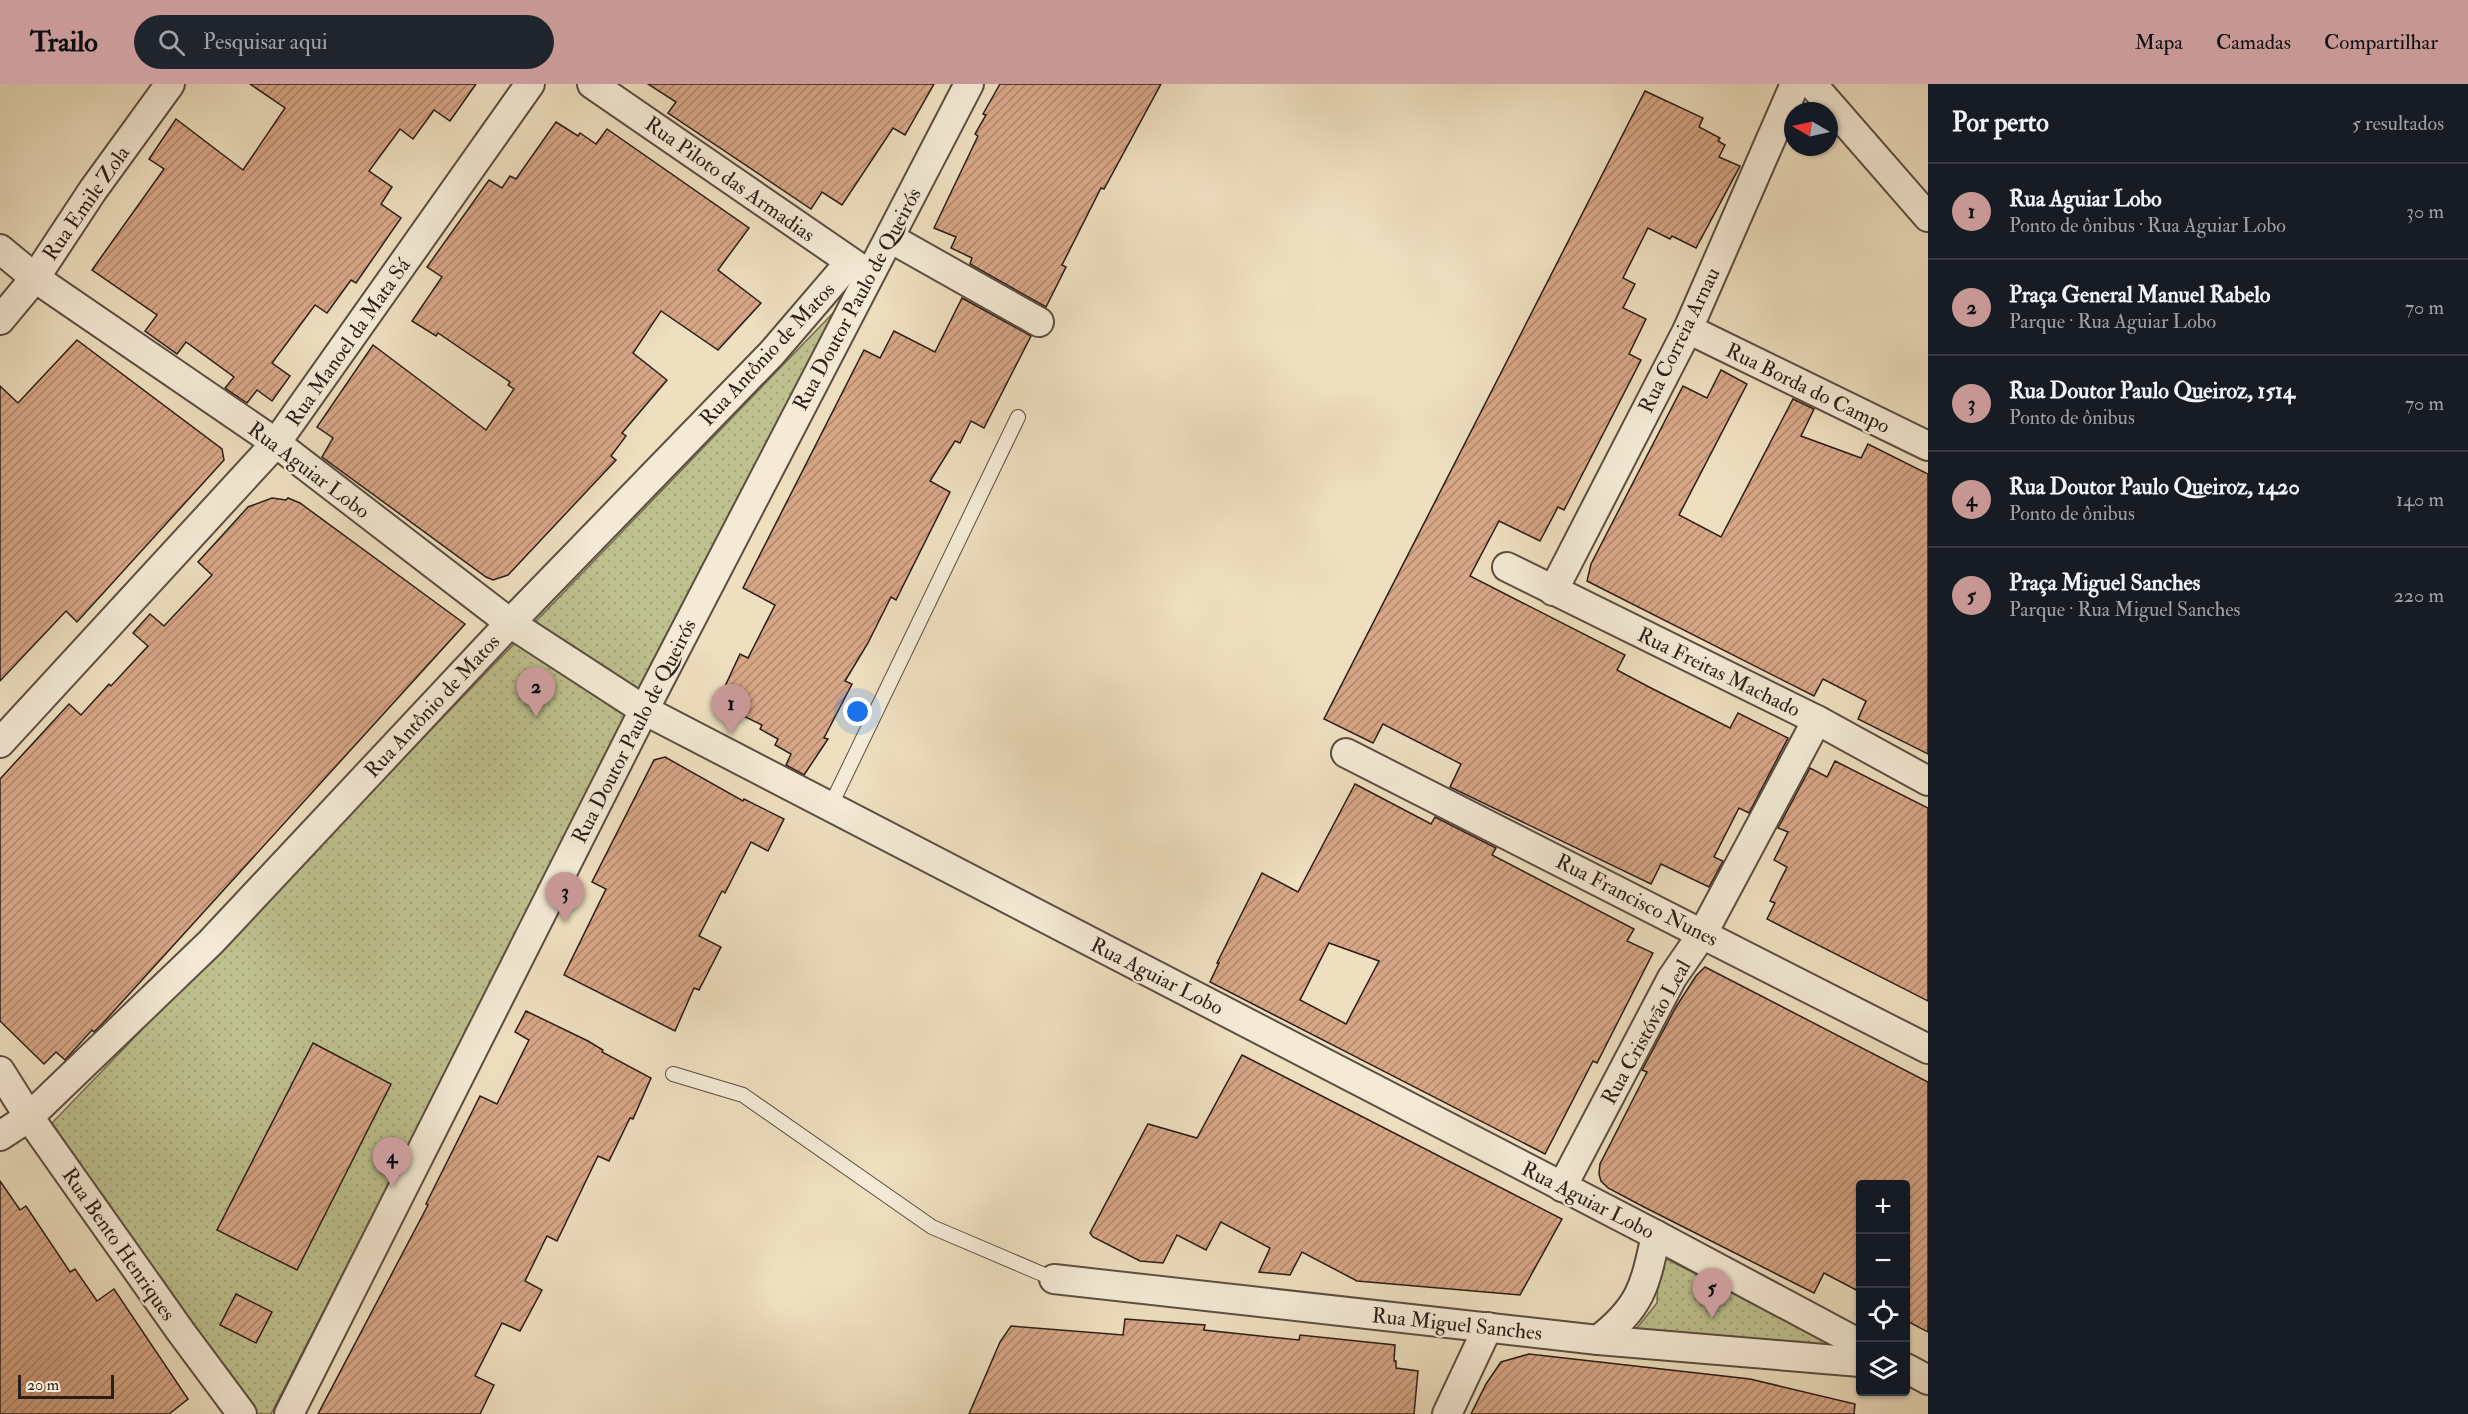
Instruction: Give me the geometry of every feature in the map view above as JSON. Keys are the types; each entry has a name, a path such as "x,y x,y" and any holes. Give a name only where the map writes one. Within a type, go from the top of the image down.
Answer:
{"street":[{"name":"Rua Emile Zola","path":"0,321 35,278 93,190 170,84"},
{"name":"Rua Manoel da Mata Sá","path":"0,743 276,443 530,84"},
{"name":"Rua Piloto das Armadias","path":"592,84 859,268"},
{"name":"Rua Doutor Paulo de Queirós","path":"289,1414 644,710 859,268 890,238 969,84"},
{"name":"Rua Correia Arnau","path":"1553,591 1688,329 1795,84"},
{"path":"1812,84 1928,217"},
{"path":"890,238 1039,322"},
{"name":"Rua Aguiar Lobo","path":"0,249 35,278 276,443 510,622 644,710 1656,1235 1856,1342"},
{"name":"Rua Antônio de Matos","path":"0,1136 29,1117 211,942 510,622 772,353 859,268"},
{"name":"Rua Borda do Campo","path":"1688,329 1928,446"},
{"name":"Rua Freitas Machado","path":"1507,567 1817,720 1928,781"},
{"name":"Rua Cristóvão Leal","path":"1562,1187 1672,978 1703,933 1817,720"},
{"name":"Rua Francisco Nunes","path":"1346,753 1928,1049"},
{"name":"Rua Bento Henriques","path":"0,1071 29,1117 193,1350 242,1414"},
{"path":"1598,1340 1620,1323 1637,1302 1647,1276 1656,1235"},
{"name":"Rua Miguel Sanches","path":"1054,1279 1598,1340 1856,1362"},
{"path":"1447,1414 1488,1328"},
{"path":"1910,1371 1928,1380"}],"lane":[{"path":"830,807 1018,417"},
{"path":"673,1074 743,1095 932,1227 1054,1279"}],"green space":[{"path":"835,311 271,1414 251,1414 52,1123"},
{"path":"1659,1255 1843,1351 1632,1334 1657,1303"}],"building":[{"path":"250,84 476,84 450,121 434,110 413,139 400,129 369,171 392,187 381,204 401,218 356,283 351,280 327,313 315,305 272,363 290,376 272,401 257,390 247,403 225,388 234,377 186,342 177,354 145,331 157,315 92,270 164,169 149,159 176,119 243,170 285,108"},
{"path":"648,84 934,84 905,135 893,128 842,205 822,192 811,209 668,113 676,102"},
{"path":"1000,84 1161,84 1104,189 1101,188 1062,265 1066,267 1046,307 970,264 972,258 951,248 956,237 934,228 978,136 975,134 986,115 983,114"},
{"path":"1645,91 1703,118 1699,127 1720,138 1718,141 1725,145 1719,157 1740,166 1696,248 1672,236 1670,239 1648,228 1623,278 1635,284 1623,308 1646,319 1629,354 1641,360 1564,510 1558,507 1540,541 1499,521 1470,576 1625,655 1617,670 1649,687 1730,728 1738,713 1788,738 1749,813 1739,808 1714,857 1723,861 1709,887 1661,864 1651,884 1450,787 1461,764 1383,724 1373,743 1324,719"},
{"path":"556,122 578,136 580,133 596,144 607,129 749,228 718,270 761,303 718,350 661,311 633,353 667,380 622,433 626,436 611,456 616,460 508,575 493,580 322,457 333,438 317,427 373,345 486,430 514,389 508,385 510,382 438,333 436,336 412,321 442,277 427,267 489,180 502,188 510,176 516,179"},
{"path":"962,298 1031,336 984,428 971,421 960,443 955,441 930,481 950,492 896,600 891,597 868,643 845,681 852,684 824,738 828,739 804,775 786,765 791,754 775,745 778,739 760,729 762,725 727,708 731,700 721,695 740,654 748,658 775,605 743,588 864,350 880,358 894,331 935,352"},
{"path":"77,340 222,449 224,460 77,622 66,611 0,681 0,386 18,403"},
{"path":"1721,370 1747,384 1679,515 1721,537 1793,399 1814,409 1801,436 1861,458 1868,444 1928,474 1928,754 1858,719 1866,701 1823,679 1814,696 1587,581 1591,564 1683,386 1707,398"},
{"path":"272,498 286,500 288,498 300,503 465,624 102,1024 94,1032 92,1030 65,1060 56,1052 44,1064 0,1021 0,779 69,704 81,715 109,684 111,686 148,646 133,633 150,614 164,626 212,575 198,562 248,507"},
{"path":"665,757 743,801 744,799 784,819 768,851 751,842 725,893 722,891 699,936 721,947 699,990 694,988 675,1031 564,975 606,889 592,882 654,760"},
{"path":"1835,761 1928,808 1928,1001 1767,919 1775,903 1770,901 1787,867 1774,860 1788,832 1778,828 1810,768 1827,777"},
{"path":"1355,784 1431,824 1435,817 1496,848 1492,855 1634,929 1627,941 1653,953 1597,1063 1593,1061 1545,1154 1210,982 1219,963 1217,963 1262,873 1298,892","holes":["1329,943 1379,961 1346,1024 1300,1000"]},
{"path":"1705,967 1928,1082 1928,1332 1910,1323 1910,1180 1856,1180 1856,1290 1824,1273 1814,1293 1642,1206 1608,1188 1601,1181 1600,1164 1647,1072 1642,1070 1676,1007 1696,976"},
{"path":"526,1011 588,1041 603,1050 602,1052 651,1078 633,1119 630,1118 609,1161 598,1156 557,1241 547,1236 525,1281 542,1290 520,1331 502,1323 475,1376 494,1385 480,1414 318,1414 428,1205 426,1204 480,1096 497,1104 529,1040 515,1032"},
{"path":"313,1043 391,1084 297,1270 217,1230"},
{"path":"1242,1055 1562,1219 1520,1295 1357,1281 1302,1252 1290,1275 1259,1272 1270,1248 1221,1222 1206,1250 1177,1235 1163,1263 1140,1261 1093,1237 1090,1233 1148,1124 1197,1138"},
{"path":"0,1181 20,1210 26,1206 70,1272 75,1269 97,1301 114,1289 188,1399 169,1414 0,1414"},
{"path":"236,1294 272,1312 256,1343 220,1325"},
{"path":"1125,1319 1205,1325 1204,1330 1299,1340 1300,1335 1395,1345 1396,1368 1418,1371 1414,1414 969,1414 1000,1342 1011,1326 1123,1335"},
{"path":"1529,1354 1750,1379 1855,1404 1854,1414 1471,1414 1486,1384 1501,1362"}],"place":[{"name":"Praça General Manuel Rabelo","path":"536,717"},
{"name":"Rua Aguiar Lobo","path":"731,734"},
{"name":"Rua Doutor Paulo Queiroz, 1514","path":"565,922"},
{"name":"Rua Doutor Paulo Queiroz, 1420","path":"392,1187"},
{"name":"Praça Miguel Sanches","path":"1712,1318"}]}
